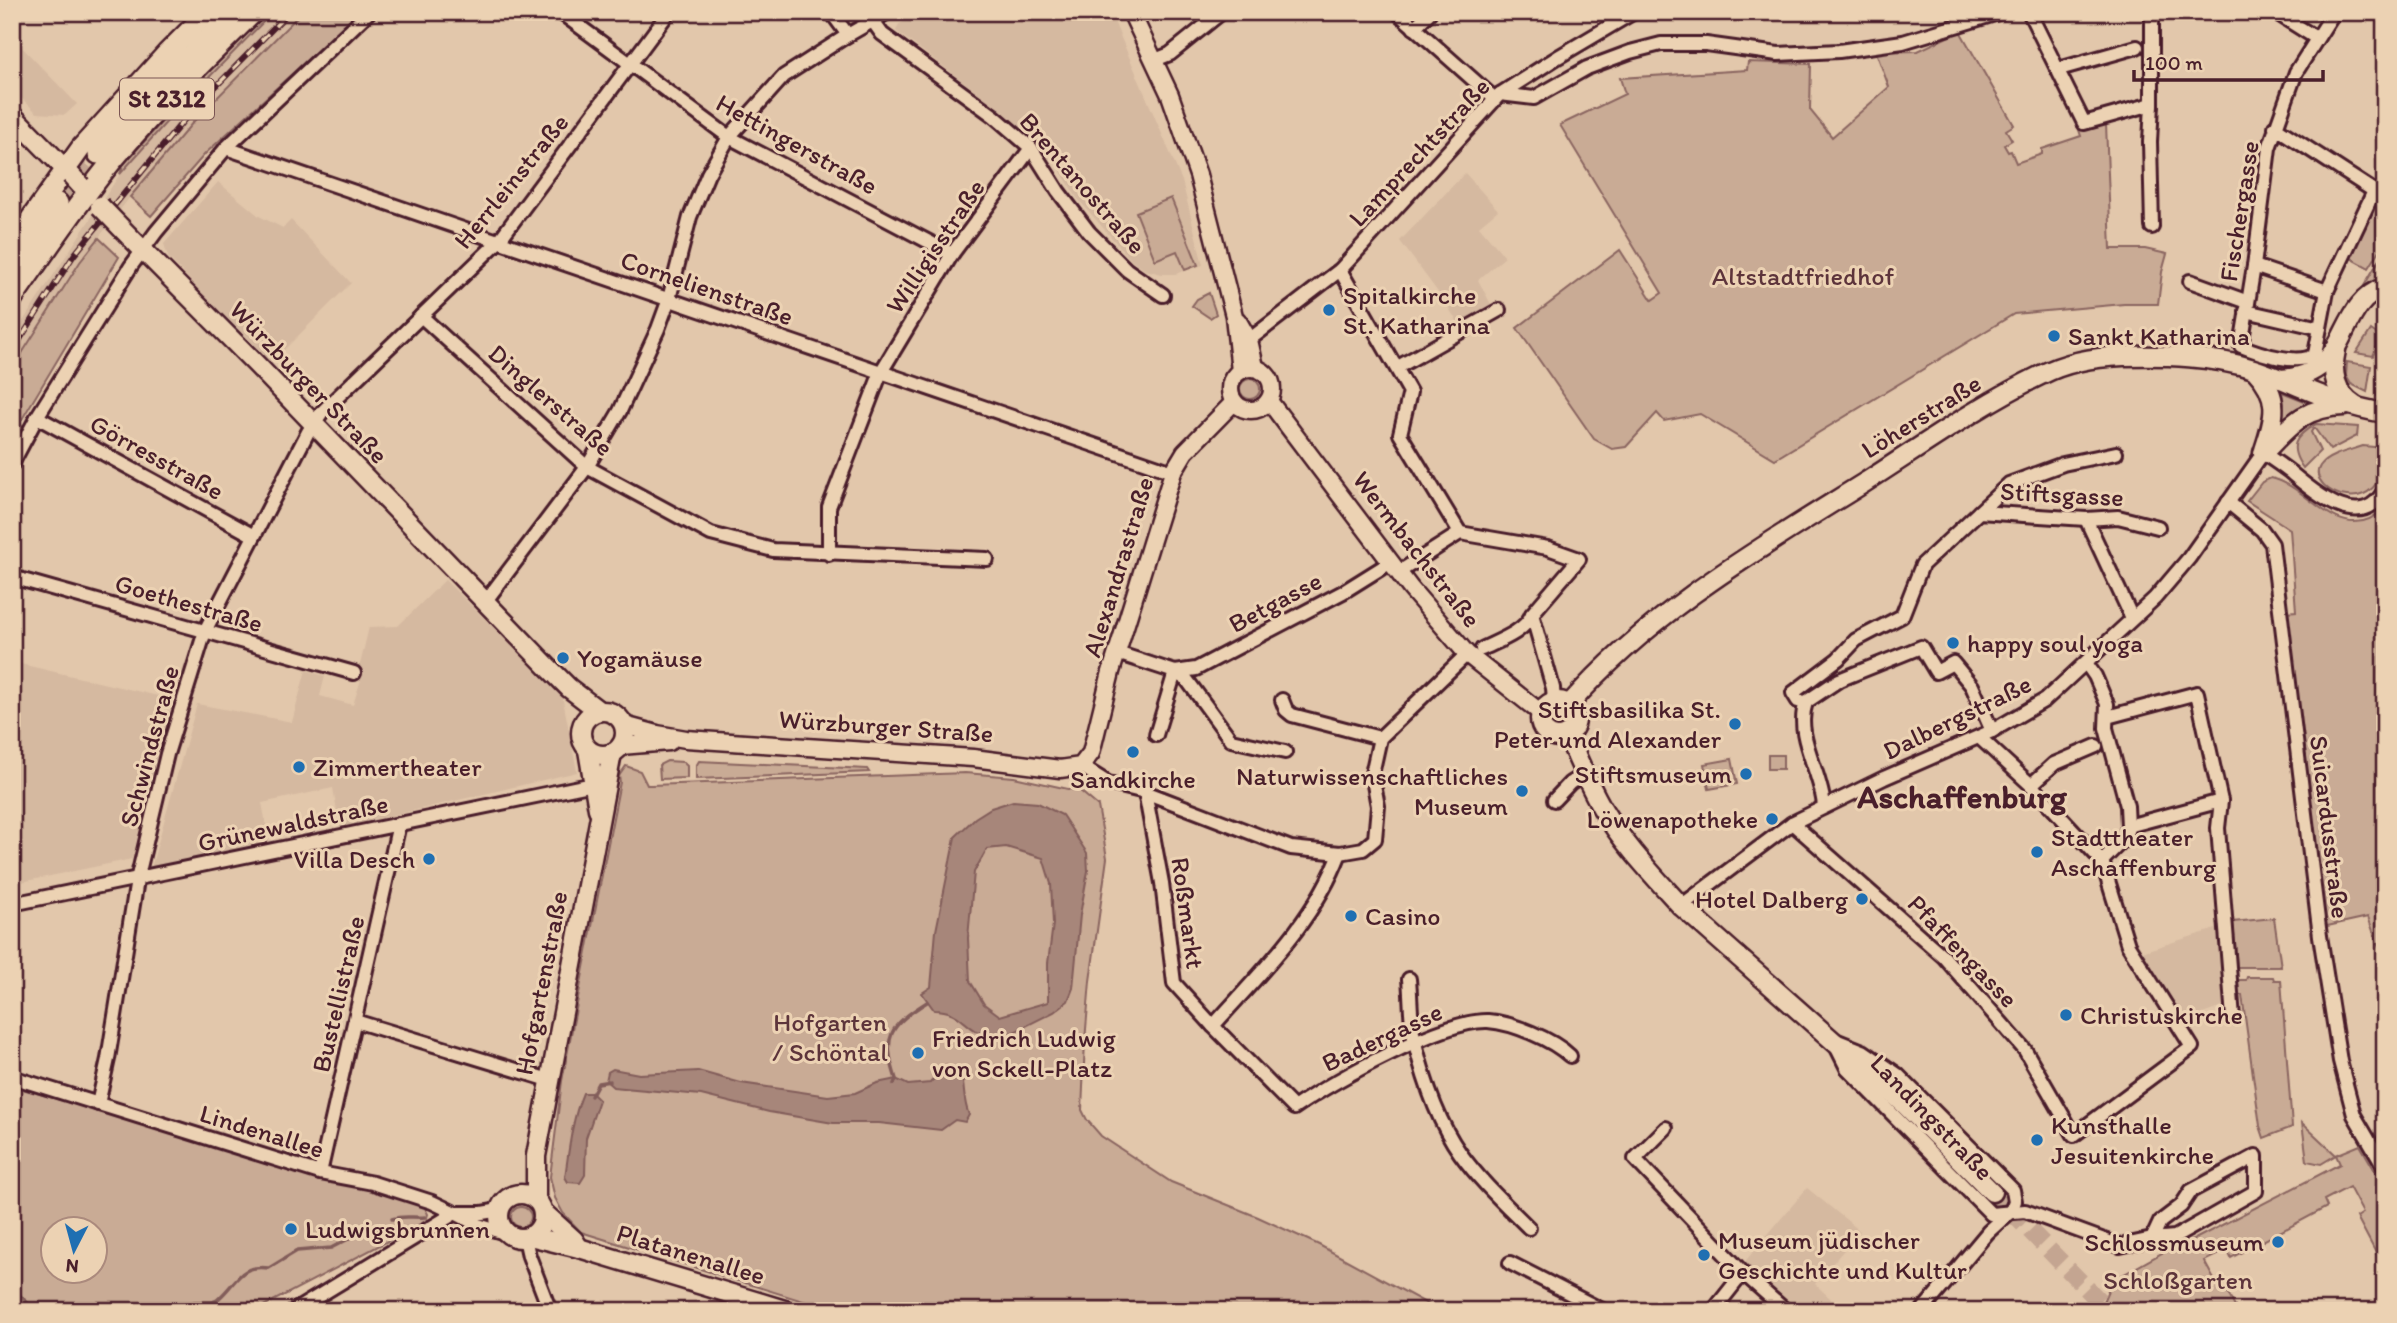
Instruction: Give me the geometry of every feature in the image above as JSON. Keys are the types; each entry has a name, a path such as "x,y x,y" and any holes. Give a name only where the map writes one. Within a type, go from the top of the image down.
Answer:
{"highway":[{"name":"St 2312","path":"12,299 81,186 81,148 167,52 208,12"},
{"path":"98,154 138,107 234,12"},
{"name":"St 2312","path":"12,245 112,162 174,91 254,12"},
{"path":"12,269 58,203"}],"main road":[{"name":"Würzburger Straße","path":"12,115 569,688 599,711"},
{"path":"2280,379 2291,379 2312,372 2326,361 2362,300 2370,293 2385,287"},
{"path":"2352,319 2367,307 2385,301"},
{"path":"2336,348 2333,363 2335,381 2343,396 2355,407"},
{"name":"Löherstraße","path":"1555,706 1596,675 1637,638 1738,562 1986,405 2042,374 2072,363 2124,356 2207,359 2255,370 2355,407"},
{"path":"2255,370 2268,386 2274,401 2273,416 2263,453"},
{"path":"2263,453 2295,420 2305,414 2327,407 2355,407 2385,412"},
{"name":"Würzburger Straße","path":"569,688 582,724"},
{"path":"1555,706 1576,718 1572,730 1567,734 1560,737 1546,733 1541,727 1555,706"},
{"path":"599,711 611,712 621,719 625,732 616,749 600,755 588,750 582,739 582,724 589,715 599,711"},
{"path":"1567,734 1604,811 1681,906"},
{"name":"Hofgartenstraße","path":"539,1206 536,1156 616,749"},
{"name":"Hofgartenstraße","path":"588,750 600,820"},
{"name":"Landingstraße","path":"1681,906 1902,1102 1992,1192"},
{"name":"Hofgartenstraße","path":"514,1196 536,1156"},
{"path":"526,1195 539,1206 541,1224 521,1236 500,1223 503,1203 514,1196 526,1195"},
{"name":"Platanenallee","path":"539,1206 579,1248"},
{"name":"Platanenallee","path":"521,1236 579,1248 788,1311"}],"street":[{"path":"12,464 37,417 131,266 136,244 226,148 369,12"},
{"name":"Hettingerstraße","path":"560,12 729,137 952,254"},
{"name":"Herrleinstraße","path":"314,424 322,412 498,242 669,12"},
{"path":"831,12 848,34"},
{"path":"485,602 587,467 620,411 669,299 690,217 708,174 729,137 784,76 848,34 888,12"},
{"path":"1131,12 1183,127 1199,175 1234,316 1244,341 1247,369"},
{"path":"1155,60 1170,54 1222,12"},
{"path":"1397,12 1498,97 1534,98 1587,68 1661,44 1706,44 1778,54 1839,51 1903,42 2002,12"},
{"path":"1415,28 1430,12"},
{"name":"Lamprechtstraße","path":"1244,341 1340,270 1498,97 1558,57 1634,12"},
{"path":"2029,12 2084,123 2152,104"},
{"path":"2152,12 2152,227"},
{"path":"2275,12 2316,38"},
{"name":"Fischergasse","path":"2320,328 2315,354 2305,360 2260,354 2241,346 2255,266 2269,148 2296,72 2334,12"},
{"name":"Brentanostraße","path":"872,20 882,34 994,116 1031,148 1058,191 1089,232 1127,270 1163,295"},
{"path":"2059,69 2137,47"},
{"path":"2190,281 2247,306 2320,328 2327,291 2374,191 2275,127"},
{"name":"Cornelienstraße","path":"226,148 1173,472"},
{"name":"Willigisstraße","path":"829,554 828,507 881,373 952,254 1031,148"},
{"path":"2255,266 2327,291"},
{"path":"1081,766 1108,783 1145,792 1291,848 1340,853 1363,849 1376,839 1378,806 1372,774 1380,738 1475,652 1517,631 1530,620 1531,614 1579,559 1548,548 1460,533 1399,434 1410,393 1398,367 1340,270"},
{"path":"1398,367 1499,310"},
{"name":"Dinglerstraße","path":"421,316 587,467 712,534 773,550 987,559"},
{"path":"1247,369 1263,371 1270,377 1273,386 1269,401 1262,408 1254,410 1240,407 1230,394 1230,385 1247,369"},
{"name":"Wermbachstraße","path":"1269,401 1395,567 1475,652 1555,706"},
{"name":"Alexandrastraße","path":"1081,766 1091,753 1117,653 1173,472 1185,452 1234,402"},
{"name":"Görresstraße","path":"37,417 254,536"},
{"name":"Schwindstraße","path":"98,1104 108,1059 136,880 167,754 205,631 314,424"},
{"path":"1979,512 2008,484 2063,464 2116,453"},
{"path":"2263,453 2322,497 2350,510 2376,502 2385,489"},
{"name":"Dalbergstraße","path":"1681,906 1792,823 1884,778 1992,731 2045,701 2155,597 2189,558 2263,453"},
{"name":"Suicardusstraße","path":"2228,502 2262,530 2272,544 2320,936 2340,1061 2354,1115 2385,1168"},
{"name":"Stiftsgasse","path":"1824,807 1823,789 1805,739 1803,710 1806,702 1798,701 1793,692 1838,659 1856,640 1902,616 1922,565 1979,512 2086,519 2118,517 2158,527"},
{"path":"2086,519 2132,618"},
{"name":"Betgasse","path":"1175,672 1196,669 1460,533"},
{"name":"Goethestraße","path":"12,577 354,673"},
{"path":"1531,614 1553,688 1555,706"},
{"path":"1806,702 1839,680 1921,647 1936,671 1953,663 1972,686 1992,731"},
{"path":"1117,653 1175,672 1186,680 1231,740 1285,752"},
{"path":"1979,737 2031,785 2102,861 2126,837 2127,806 2104,745 2107,704 2086,663"},
{"path":"1156,735 1175,672"},
{"path":"2107,718 2197,693 2221,801 2218,828 2233,1018"},
{"path":"1282,700 1286,710 1292,715 1380,738"},
{"name":"Würzburger Straße","path":"624,725 686,739 974,758 1060,769 1081,766"},
{"name":"Würzburger Straße","path":"616,749 686,739"},
{"path":"2031,785 2054,764 2104,745"},
{"path":"1553,800 1570,783 1584,774"},
{"name":"Grünewaldstraße","path":"12,904 583,786"},
{"name":"Roßmarkt","path":"1145,792 1162,883 1174,983 1294,1108"},
{"path":"2128,826 2221,801"},
{"name":"Pfaffengasse","path":"1792,823 1944,957 2025,1050 2074,1135 2192,1047 2128,945 2102,861"},
{"name":"Bustellistraße","path":"320,1173 399,824"},
{"path":"1213,1026 1292,940 1330,880 1340,853"},
{"path":"1409,979 1415,1043 1436,1107 1459,1151 1490,1190 1529,1228"},
{"path":"355,1021 549,1080"},
{"name":"Badergasse","path":"1294,1108 1340,1079 1447,1029 1473,1022 1489,1021 1536,1035 1560,1046 1570,1056"},
{"name":"Landingstraße","path":"1832,1038 1863,1051 1898,1074 2013,1190 2015,1202 2011,1211"},
{"name":"Landingstraße","path":"1832,1038 1847,1068 1991,1214 1988,1232"},
{"name":"Lindenallee","path":"12,1077 320,1173 373,1183 432,1202 454,1213 500,1210"},
{"path":"1666,1128 1635,1159 1743,1273 1786,1311"},
{"path":"1991,1214 2025,1211 2120,1246 2175,1237 2256,1191 2256,1156 2191,1191 2181,1206 2160,1222 2152,1239"},
{"path":"1922,1311 1988,1232 2011,1211"},
{"path":"293,1311 454,1213 478,1225 521,1236 550,1311"},
{"path":"1510,1263 1604,1311"},
{"path":"1713,1311 1743,1273"}],"shaded area":[{"path":"273,12 302,12 194,121 130,197 80,262 12,369 12,338 120,174 178,109"},
{"path":"927,12 1110,12 1182,181 1203,265 1175,274 1162,274 1145,270 1132,261 1077,198 1056,163 1005,113 896,31 899,24"},
{"path":"12,37 77,104 65,115 37,113 12,89"},
{"path":"1465,173 1498,210 1479,226 1505,257 1478,280 1493,308 1460,326 1400,241"},
{"path":"218,182 259,216 283,228 291,220 351,283 270,364 168,257 164,244"},
{"path":"445,580 562,695 577,772 340,828 333,788 262,803 269,840 151,868 197,704 292,722 306,670 325,676 320,696 353,705 364,670 359,669 369,627 398,626"},
{"path":"12,662 171,699 132,859 12,884"},
{"path":"1013,801 1038,803 1062,815 1087,853 1088,871 1080,915 1073,988 1068,1001 1054,1012 1006,1036 981,1033 954,1014 934,1010 922,993 931,987 936,931 955,837 975,818 991,808","holes":["1006,847 1043,858 1051,884 1053,924 1048,963 1048,1002 1000,1016 984,1004 970,981 968,938 974,872 987,849"]},
{"path":"2222,927 2227,1005 2181,1022 2138,953"},
{"path":"946,1065 962,1076 969,1115 965,1122 955,1120 941,1130 879,1123 833,1123 769,1112 701,1095 613,1087 606,1081 608,1072 613,1069 639,1074 698,1071 741,1083 828,1096 855,1093 877,1083 896,1079 908,1085 930,1083"},
{"path":"583,1093 592,1093 599,1100 586,1138 585,1175 580,1183 568,1182 565,1177 570,1145"},
{"path":"1807,1188 1860,1231 1815,1284 1831,1299 1824,1311 1789,1311 1742,1265"},
{"path":"12,1287 37,1311 12,1311"}],"green space":[{"path":"266,12 273,12 178,109 120,174 123,165 217,61"},
{"path":"302,12 359,12 205,154 151,216 130,197 194,121"},
{"name":"Altstadtfriedhof","path":"1960,31 2014,125 2006,130 2012,140 2004,145 2008,152 2011,151 2016,163 2042,154 2042,149 2081,136 2079,130 2106,124 2111,249 2145,249 2167,254 2158,304 2124,304 2014,314 1775,459 1700,414 1664,421 1657,413 1626,447 1612,449 1594,439 1517,328 1620,250 1652,300 1662,293 1560,125 1625,94 1620,78 1747,70 1748,62 1811,64 1810,110 1832,137 1889,87 1876,52 1918,51"},
{"path":"1171,198 1198,265 1185,270 1177,251 1155,260 1136,212"},
{"path":"2375,201 2385,207 2385,242 2369,268 2349,257"},
{"path":"99,238 119,257 12,436 12,369 80,262"},
{"path":"2385,250 2385,284 2358,296"},
{"path":"1209,293 1216,314 1210,318 1192,306 1197,299"},
{"path":"2371,330 2381,337 2373,356 2356,353"},
{"path":"2385,352 2385,397 2377,396"},
{"path":"2347,362 2371,366 2367,392 2351,384 2346,376"},
{"path":"1250,379 1257,382 1260,389 1257,396 1250,399 1243,396 1240,389 1243,382"},
{"path":"2282,392 2317,406 2279,425 2284,404"},
{"path":"2316,424 2358,427 2357,436 2330,450 2313,429 2311,432 2320,451 2303,468 2296,454 2296,443 2303,433"},
{"path":"2363,446 2385,448 2382,473 2373,488 2360,495 2347,496 2323,485 2318,475 2323,462"},
{"path":"2271,478 2285,483 2340,519 2354,522 2369,519 2385,508 2385,965 2368,917 2323,927 2286,612 2296,611 2290,529 2247,501 2262,482"},
{"path":"1768,755 1783,755 1783,769 1768,769"},
{"path":"1732,759 1737,784 1709,789 1704,764"},
{"path":"667,761 683,762 687,766 687,778 660,779 659,765"},
{"path":"699,761 867,769 869,772 696,779 696,766"},
{"name":"Hofgarten / Schöntal","path":"626,766 640,771 647,785 965,773 1014,777 1079,790 1098,806 1107,858 1090,981 1085,1041 1082,1110 1087,1120 1101,1136 1171,1182 1319,1245 1431,1306 1400,1311 835,1311 581,1232 563,1213 555,1198 550,1177 562,1081 619,776"},
{"path":"2274,918 2281,967 2237,967 2233,922"},
{"path":"2247,977 2273,977 2274,980 2281,980 2292,1127 2264,1138 2260,1126 2242,995 2237,995 2237,980 2246,980"},
{"path":"12,1086 424,1206 428,1214 426,1221 254,1311 12,1311"},
{"path":"2302,1123 2336,1155 2321,1164 2307,1161"},
{"name":"Schloßgarten","path":"2360,1145 2385,1188 2385,1270 2357,1217 2363,1213 2349,1187 2324,1200 2327,1207 2231,1258 2227,1250 2204,1261 2217,1285 2223,1283 2237,1311 2099,1311 2112,1281 2340,1164 2336,1155"},
{"path":"517,1207 525,1207 531,1217 525,1227 517,1227 511,1221 511,1213"}],"waterway":[{"path":"894,1084 896,1079 890,1052 892,1033 904,1018 927,1002"},
{"path":"591,1096 598,1083 610,1081"},
{"path":"392,1219 425,1217"},
{"path":"179,1311 194,1302 217,1300 240,1276 251,1269 269,1268 297,1251 331,1248 378,1227"}],"tunnel":[{"path":"58,203 98,154"},
{"path":"1992,1192 2109,1311"}],"railway":[{"path":"12,352 74,255 188,115 289,12"}],"place":[{"name":"Spitalkirche St. Katharina","path":"1329,310"},
{"name":"Sankt Katharina","path":"2054,336"},
{"name":"happy soul yoga","path":"1953,643"},
{"name":"Yogamäuse","path":"563,658"},
{"name":"Stiftsbasilika St. Peter und Alexander","path":"1735,724"},
{"name":"Sandkirche","path":"1133,752"},
{"name":"Zimmertheater","path":"299,767"},
{"name":"Stiftsmuseum","path":"1746,774"},
{"name":"Naturwissenschaftliches Museum","path":"1522,791"},
{"name":"Löwenapotheke","path":"1772,819"},
{"name":"Stadttheater Aschaffenburg","path":"2037,852"},
{"name":"Villa Desch","path":"429,859"},
{"name":"Hotel Dalberg","path":"1862,899"},
{"name":"Casino","path":"1351,916"},
{"name":"Christuskirche","path":"2066,1015"},
{"name":"Friedrich Ludwig von Sckell-Platz","path":"918,1053"},
{"name":"Kunsthalle Jesuitenkirche","path":"2037,1140"},
{"name":"Ludwigsbrunnen","path":"291,1229"},
{"name":"Schlossmuseum","path":"2278,1242"},
{"name":"Museum jüdischer Geschichte und Kultur","path":"1704,1255"}],"district":[{"name":"Aschaffenburg","path":"1962,796"}]}
